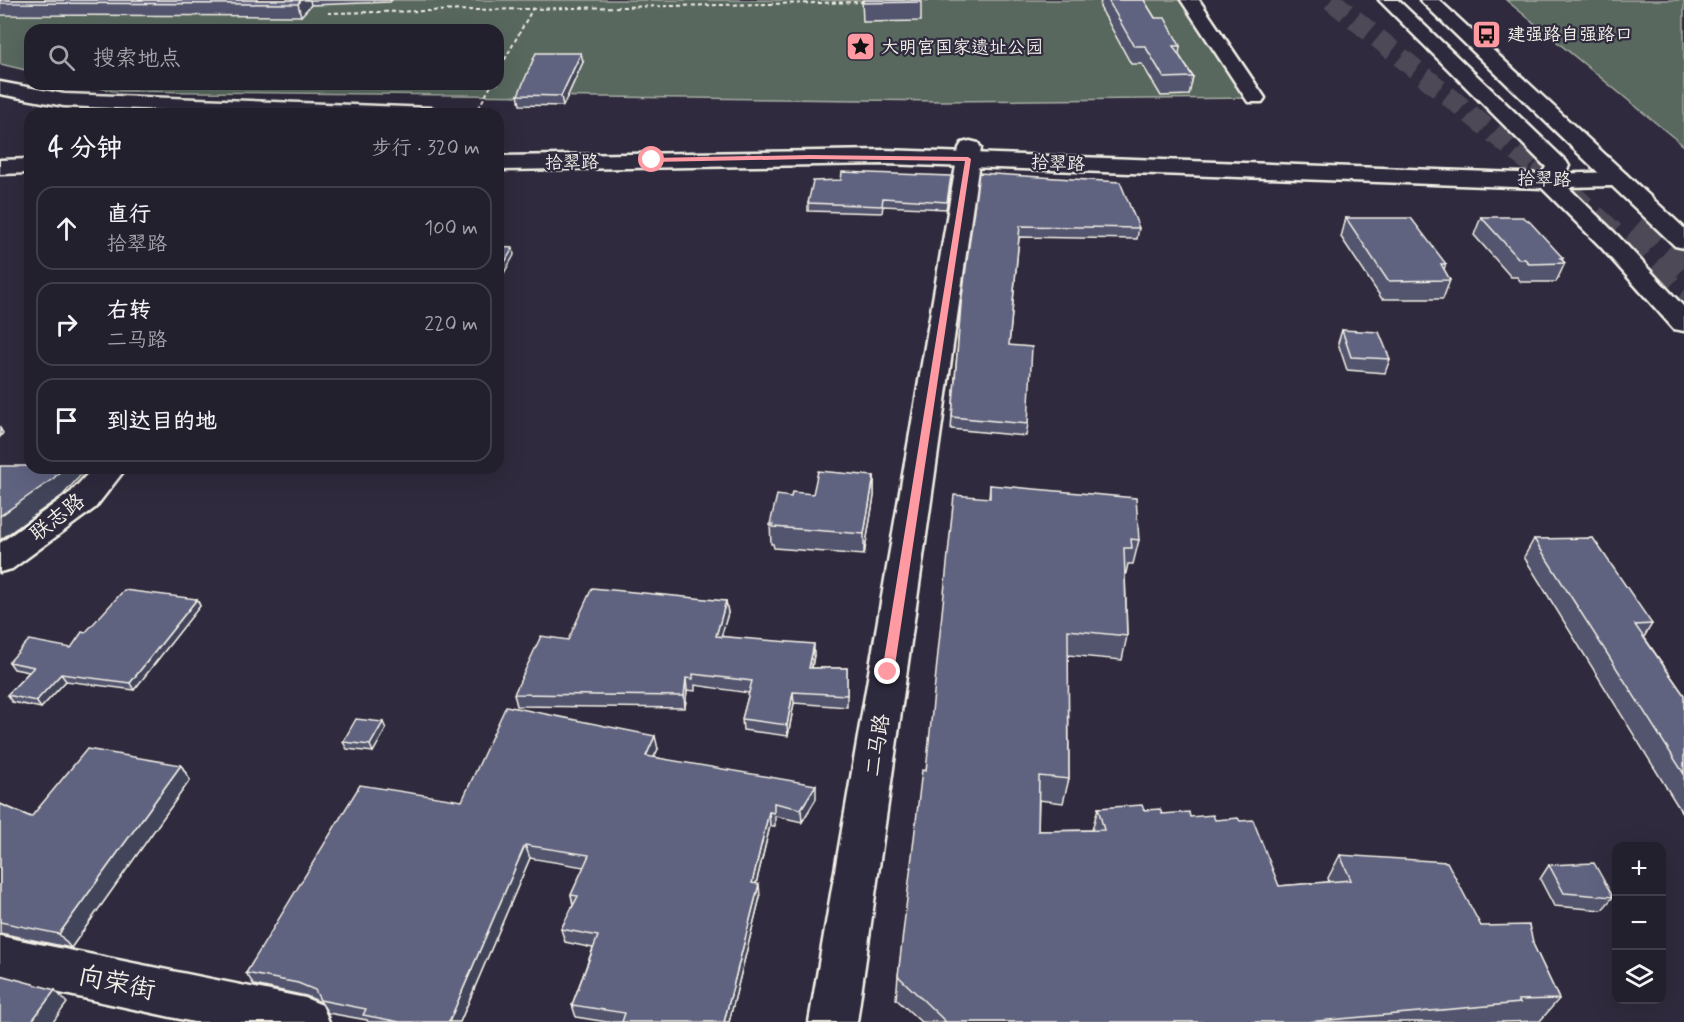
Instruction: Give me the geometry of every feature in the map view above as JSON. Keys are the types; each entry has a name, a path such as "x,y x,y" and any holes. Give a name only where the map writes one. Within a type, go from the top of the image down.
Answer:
{"street":[{"path":"1190,0 1255,98"},
{"path":"1388,0 1553,174 1609,241 1684,323"},
{"path":"1430,0 1684,241"},
{"path":"0,88 64,100 264,108"},
{"name":"拾翠路","path":"504,154 822,146 969,154 1553,174 1611,173"},
{"name":"拾翠路","path":"504,164 969,154"},
{"name":"二马路","path":"833,1022 969,154"},
{"path":"0,167 24,166"},
{"path":"0,177 24,176"},
{"name":"联志路","path":"0,560 82,500 105,474"},
{"name":"向荣街","path":"0,958 305,1022"}],"path":[{"path":"914,0 938,0"},
{"path":"328,13 867,2"},
{"path":"504,61 533,8"},
{"path":"478,108 489,90"}],"green space":[{"name":"大明宫国家遗址公园","path":"0,0 1191,0 1255,98 943,101 109,90 504,90 504,24 24,24 24,70 0,64"},
{"path":"1506,0 1684,0 1684,146"}],"building":[{"path":"0,0 301,0 298,4 0,3"},
{"path":"863,0 921,0 922,2 863,3"},
{"path":"1108,0 1144,0 1155,18 1165,18 1180,46 1173,46 1193,77 1164,78 1145,46 1134,46"},
{"path":"536,53 581,53 561,96 518,95"},
{"path":"842,172 951,176 947,202 883,198 882,206 808,203 813,181 841,180"},
{"path":"979,173 1120,182 1139,228 1020,226 1009,345 1032,347 1028,424 952,417 961,304"},
{"path":"1481,217 1523,217 1563,258 1560,258 1565,263 1529,264 1525,259 1519,259"},
{"path":"1346,218 1411,218 1446,264 1441,264 1450,280 1388,281"},
{"path":"504,247 513,248 504,264"},
{"path":"1342,330 1379,332 1390,359 1351,357"},
{"path":"0,466 24,466 24,474 58,474 54,478 0,516"},
{"path":"818,471 874,476 864,534 773,527 773,524 770,524 777,495 791,497 792,492 813,494"},
{"path":"990,485 1136,498 1139,540 1131,539 1132,548 1124,548 1127,636 1068,630 1069,779 1039,776 1038,831 1104,830 1098,808 1142,805 1144,810 1160,809 1162,814 1189,812 1190,817 1213,815 1215,820 1238,818 1240,821 1253,820 1279,886 1351,880 1340,855 1447,862 1481,926 1529,925 1534,946 1559,999 1518,1000 1520,1003 1306,1022 946,1022 898,976 922,770 926,771 954,495 990,498"},
{"path":"1593,538 1652,624 1635,625 1684,695 1684,774 1534,539"},
{"path":"592,588 726,601 716,636 814,644 809,668 847,668 847,695 793,692 787,725 742,719 752,681 693,674 693,679 686,678 684,696 514,694 541,636 568,640"},
{"path":"124,590 197,599 130,683 61,674 36,701 7,695 34,667 9,662 29,640 71,648 82,632 85,633"},
{"path":"506,706 655,736 646,756 816,785 801,809 774,803 774,813 769,812 752,883 759,884 724,1022 622,1022 625,1013 572,1005 598,936 561,929 578,896 571,895 589,855 525,845 449,1022 400,1022 363,1015 366,1009 320,1000 315,990 298,983 246,973 360,785 462,801"},
{"path":"356,719 383,722 370,745 343,742"},
{"path":"87,749 181,765 59,934 0,922 0,804 31,817"},
{"path":"1594,863 1612,897 1564,893 1549,865"},
{"path":"0,975 55,990 31,1022 0,1022"}],"tunnel":[{"path":"1331,0 1536,168"},
{"path":"1534,166 1567,193 1684,300"},
{"path":"1636,226 1684,268"}],"place":[{"name":"建强路自强路口","path":"1486,34"},
{"name":"大明宫国家遗址公园","path":"860,47"}],"route":[{"path":"652,160 810,157 968,159 888,672"}]}
